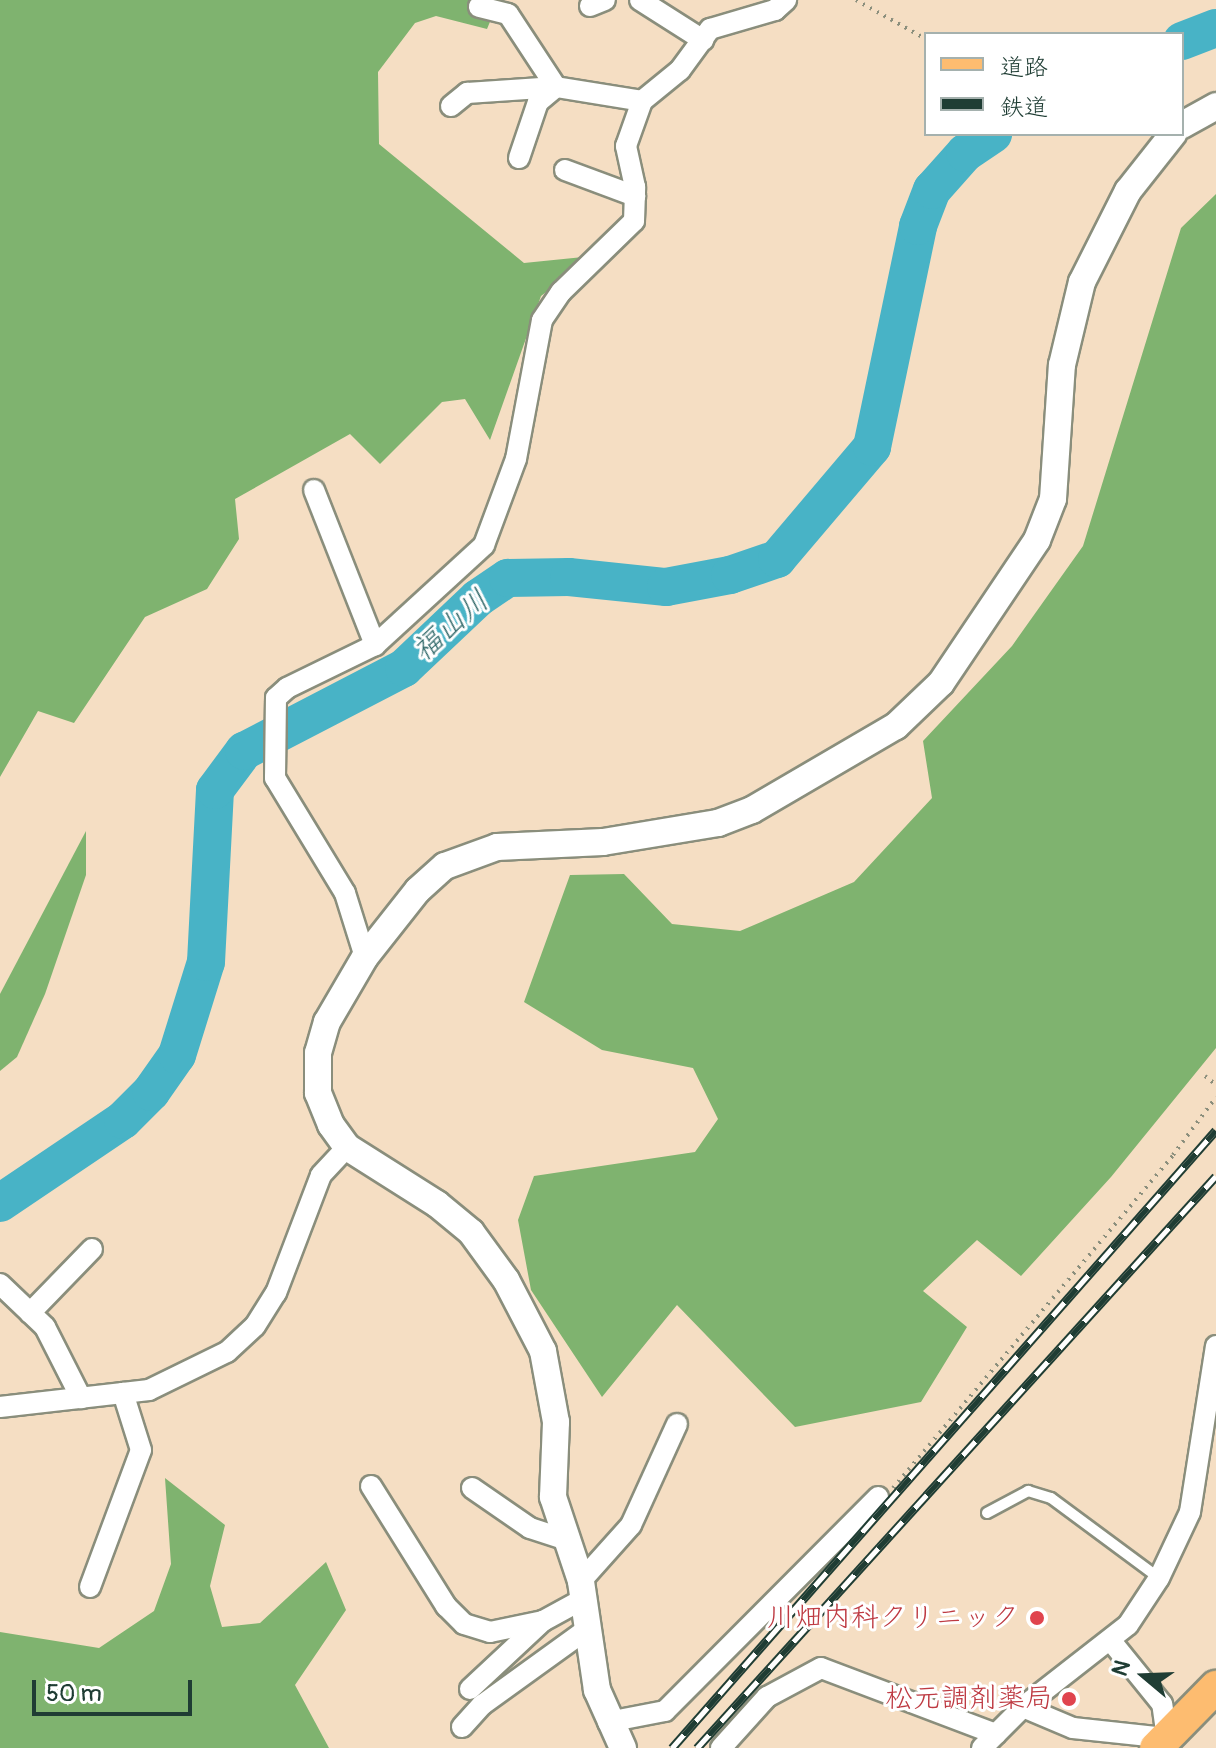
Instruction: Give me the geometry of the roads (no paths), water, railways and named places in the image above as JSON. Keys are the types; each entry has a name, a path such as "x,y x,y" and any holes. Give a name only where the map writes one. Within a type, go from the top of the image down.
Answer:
{"main road":[{"path":"1162,1743 1216,1687"}],"street":[{"path":"640,0 703,40"},
{"path":"365,957 345,893 275,778 276,698 287,688 375,645 484,545 516,459 542,320 561,292 634,221 635,196 626,146 642,101 680,70 710,29 775,10 786,0"},
{"path":"479,7 508,14 556,87"},
{"path":"451,106 467,93 556,87 642,101"},
{"path":"519,158 538,102 556,87"},
{"path":"1184,124 1216,106"},
{"path":"622,1748 608,1722 597,1690 583,1589 553,1497 552,1383 530,1321 506,1280 457,1219 347,1147 318,1093 318,1053 338,998 365,957 418,890 445,866 497,847 603,842 718,823 752,810 896,726 941,683 1037,540 1053,499 1062,365 1082,282 1128,191 1171,136"},
{"path":"565,170 635,196"},
{"path":"314,490 375,645"},
{"path":"0,1407 149,1390 191,1374 227,1352 255,1326 291,1263 321,1175 347,1147"},
{"path":"30,1313 92,1249"},
{"path":"0,1284 30,1313 66,1360 81,1398"},
{"path":"721,1748 767,1697 821,1668 989,1741 1023,1707 1128,1625 1159,1578 1208,1472 1216,1346"},
{"path":"90,1587 141,1450 123,1393"},
{"path":"470,1689 543,1621 583,1589 631,1525 677,1424"},
{"path":"371,1486 446,1606 464,1624 490,1632 543,1621"},
{"path":"472,1488 530,1528 566,1540"},
{"path":"608,1722 665,1711 878,1497"},
{"path":"462,1727 482,1705 590,1627"},
{"path":"1023,1707 1073,1728 1162,1743 1162,1704 1111,1641"}],"lane":[{"path":"987,1513 1028,1491 1051,1498 1159,1578"}],"waterway":[{"name":"福山川","path":"1184,40 1216,28"},
{"name":"福山川","path":"0,1203 123,1120 151,1092 177,1055 206,962 215,790 244,751 404,668 478,598 508,578 569,577 666,587 730,575 777,559 872,447 918,226 932,190 965,153 990,136"}],"railway":[{"path":"672,1748 1216,1130"},
{"path":"697,1748 1216,1176"}],"place":[{"name":"川畑内科クリニック","path":"1037,1618"},
{"name":"松元調剤薬局","path":"1069,1699"}]}
